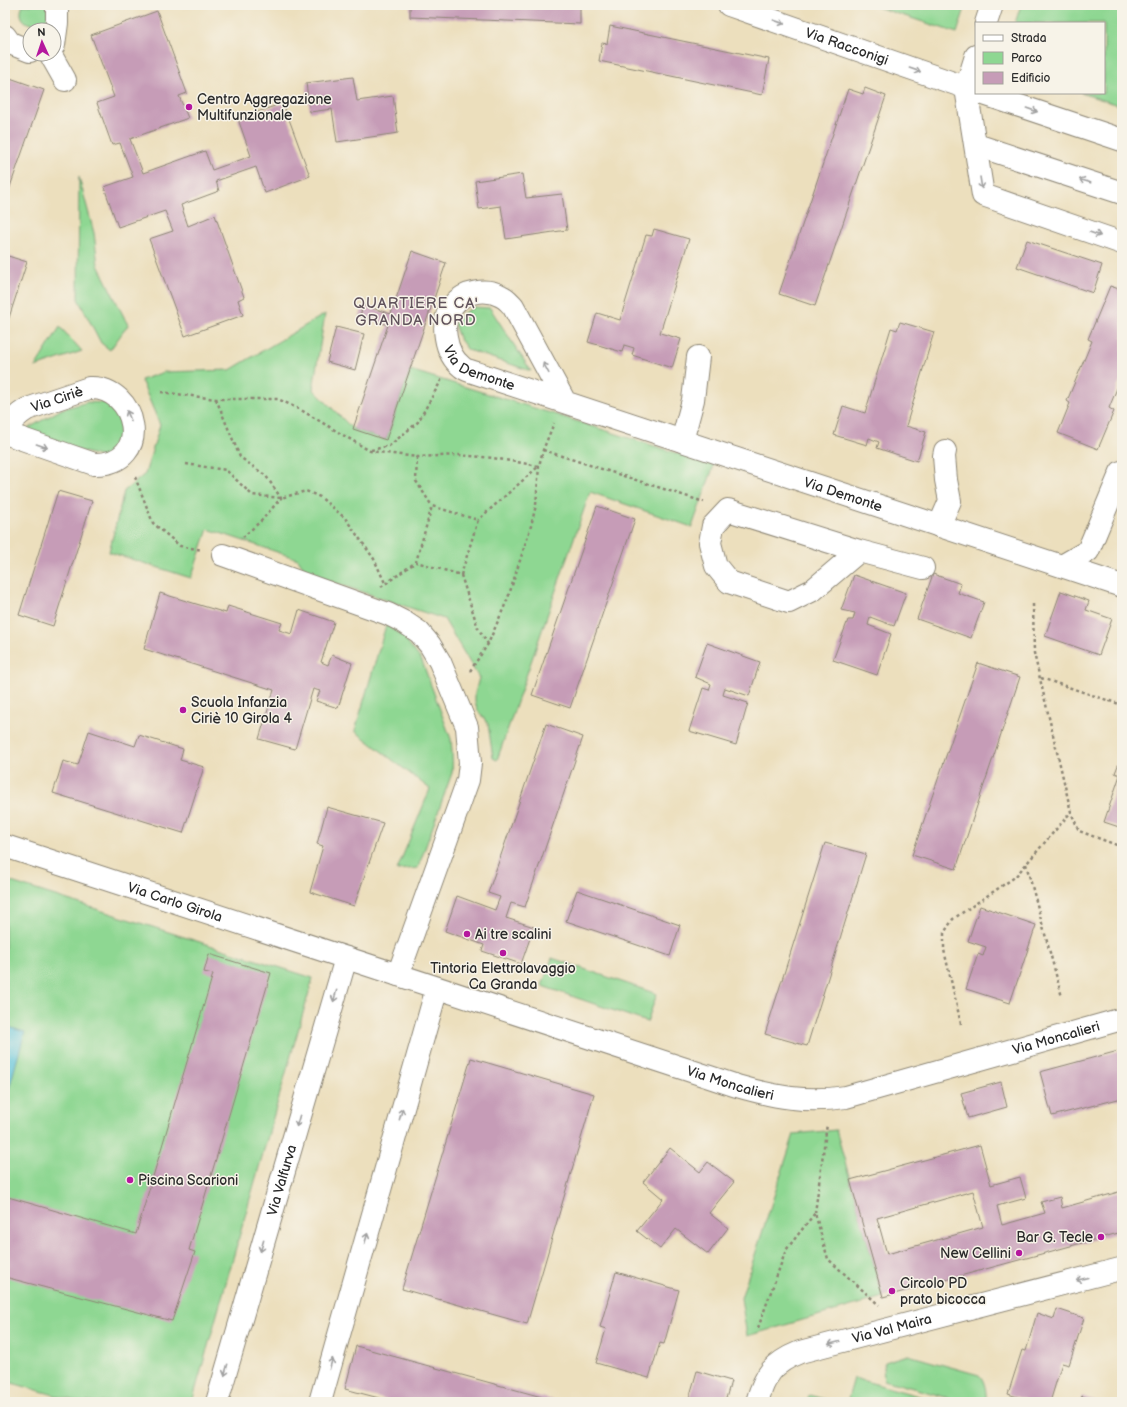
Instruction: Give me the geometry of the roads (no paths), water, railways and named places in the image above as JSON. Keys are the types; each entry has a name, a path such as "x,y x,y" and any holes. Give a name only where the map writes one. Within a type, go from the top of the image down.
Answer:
{"street":[{"path":"57,5 57,22"},
{"name":"Via Racconigi","path":"728,5 975,91"},
{"path":"986,22 992,5"},
{"path":"5,36 10,44 22,48"},
{"path":"55,62 65,80"},
{"path":"975,94 976,145 983,195 1122,243"},
{"name":"Via Racconigi","path":"984,94 1122,140"},
{"path":"976,145 1122,193"},
{"name":"Via Demonte","path":"565,402 513,306 503,296 497,293 480,292 466,294 458,299 452,306 447,318 445,332 448,346 453,357 461,367 470,371 1122,586"},
{"path":"682,441 693,400 698,357"},
{"name":"Via Ciriè","path":"89,388 105,389 117,396 127,411 133,427 128,451 122,457 105,464 94,464 5,432 12,420 27,409 89,388"},
{"path":"939,526 950,502 946,480 945,451"},
{"path":"1062,566 1088,551 1121,472"},
{"path":"859,551 812,590 789,602 729,582 716,566 710,543 713,526 728,510 859,551 923,568"},
{"path":"223,555 388,614 419,632 430,645 440,662 467,727 470,763 468,780 398,975"},
{"name":"Via Carlo Girola","path":"5,846 346,958"},
{"name":"Via Moncalieri","path":"346,958 743,1088 765,1094 800,1100 827,1100 846,1097 1122,1019"},
{"name":"Via Valfurva","path":"217,1402 346,958"},
{"path":"320,1402 437,988"},
{"name":"Via Val Maira","path":"757,1402 764,1381 773,1368 788,1357 800,1352 1121,1269"}],"water":[{"path":"5,1026 25,1032 5,1103"}],"place":[{"name":"Centro Aggregazione Multifunzionale","path":"189,107"},
{"name":"Scuola Infanzia Ciriè 10 Girola 4","path":"183,710"},
{"name":"Ai tre scalini","path":"467,934"},
{"name":"Tintoria Elettrolavaggio Ca Granda","path":"503,953"},
{"name":"Piscina Scarioni","path":"130,1180"},
{"name":"Bar G. Tecle","path":"1101,1237"},
{"name":"New Cellini","path":"1019,1253"},
{"name":"Circolo PD prato bicocca","path":"892,1291"}],"district":[{"name":"QUARTIERE CA' GRANDA NORD","path":"416,312"}]}
